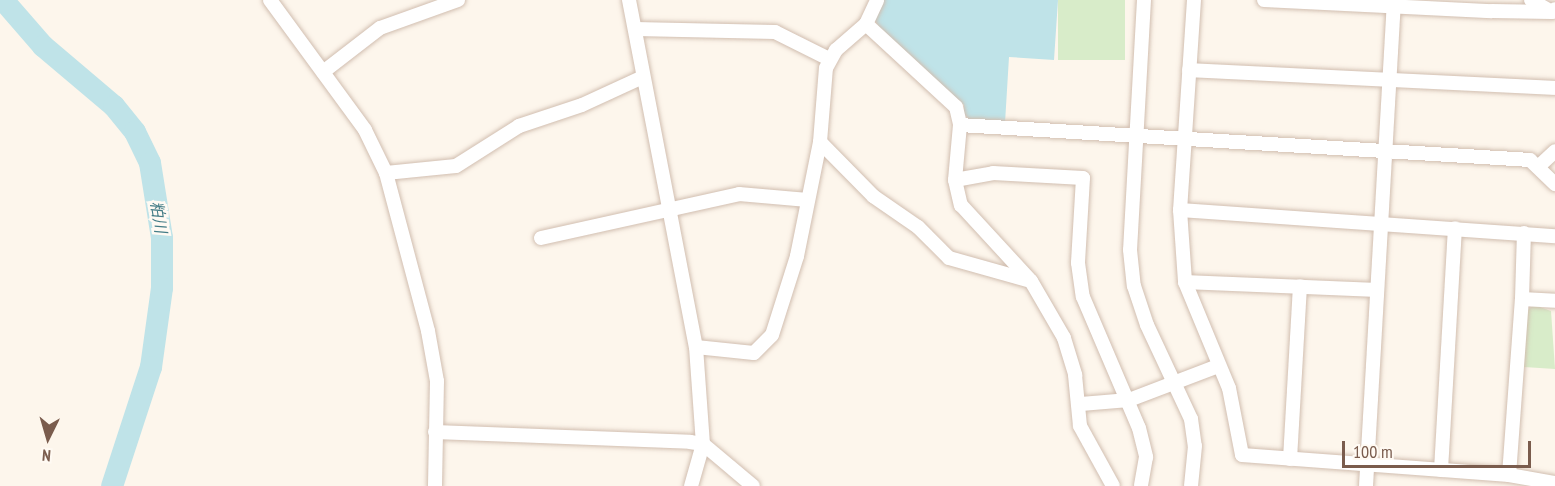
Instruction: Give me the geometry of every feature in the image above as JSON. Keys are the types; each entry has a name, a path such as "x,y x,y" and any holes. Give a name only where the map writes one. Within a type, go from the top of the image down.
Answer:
{"street":[{"path":"270,0 365,130 387,173 428,331 437,381 435,486"},
{"path":"323,72 380,28 458,0"},
{"path":"629,0 696,347 703,444 691,486"},
{"path":"696,347 754,353 772,334 797,256 820,142 829,59 866,24 877,0"},
{"path":"1144,0 1130,250 1134,286 1191,419 1195,446 1191,486"},
{"path":"1194,0 1179,210 1185,282 1229,388 1242,455 1509,475 1555,483"},
{"path":"1264,0 1394,3 1554,12"},
{"path":"1531,0 1554,12"},
{"path":"1366,486 1394,3"},
{"path":"866,24 956,107 960,125 955,180 961,206 1031,281 1064,338 1081,404 1080,426 1113,486"},
{"path":"635,29 775,32 829,59"},
{"path":"1189,70 1390,78 1555,88"},
{"path":"387,173 456,166 519,126 582,105 643,77"},
{"path":"960,125 1185,139 1386,148 1530,160 1555,184"},
{"path":"820,142 873,196 918,227 949,258 1031,281"},
{"path":"1538,166 1555,151"},
{"path":"955,180 993,173 1083,178 1078,263 1083,297 1129,400 1146,457 1141,486"},
{"path":"541,238 669,212 740,194 808,200"},
{"path":"1179,210 1555,236"},
{"path":"1441,470 1455,228"},
{"path":"1509,475 1522,299 1524,233"},
{"path":"1185,282 1377,290"},
{"path":"1290,459 1300,286"},
{"path":"1522,299 1555,302"},
{"path":"1081,404 1129,400 1218,366"},
{"path":"435,432 703,444 753,486"}],"green space":[{"path":"1058,0 1125,0 1125,60 1058,60"},
{"path":"1534,305 1551,311 1555,369 1522,367 1526,311"}],"water":[{"path":"884,0 1058,0 1054,60 1009,57 1005,123 970,120 964,114 964,105 880,29 875,20"}],"waterway":[{"name":"粕川","path":"3,0 43,46 114,106 135,132 150,163 162,238 162,288 151,367 112,486"}]}
